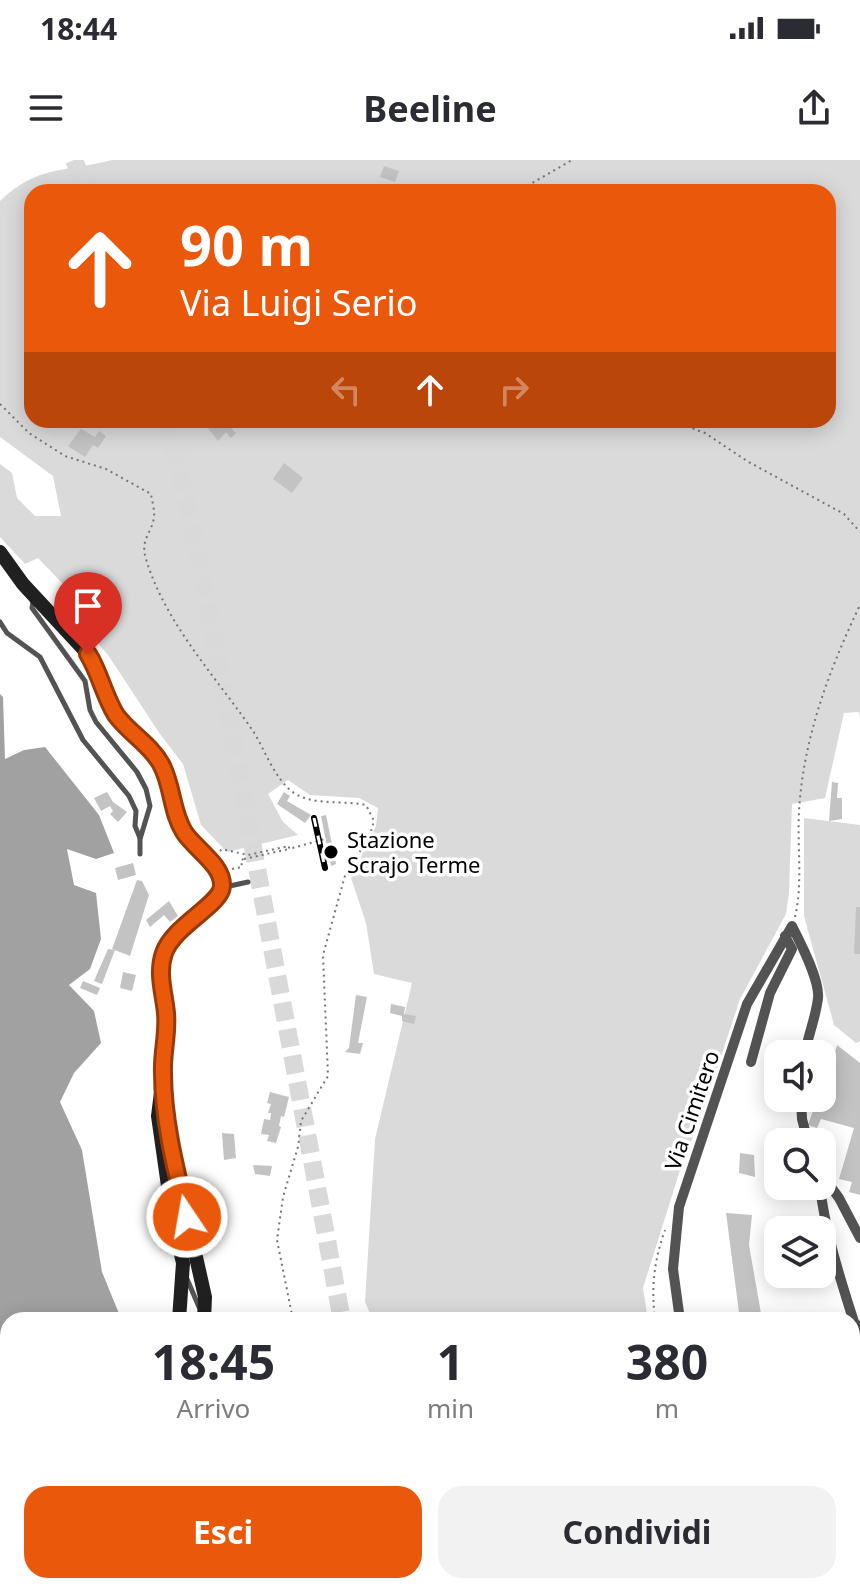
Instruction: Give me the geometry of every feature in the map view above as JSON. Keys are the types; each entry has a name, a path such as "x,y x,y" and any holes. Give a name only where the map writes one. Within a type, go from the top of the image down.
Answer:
{"main road":[{"path":"0,552 34,596 88,654 117,716 159,761 167,776 179,823 188,838 219,872 220,895 171,938 160,974 167,1044 158,1116 173,1221 183,1263 180,1312"},
{"path":"162,1072 175,1164 205,1297 202,1312"}],"street":[{"name":"Via Cimitero","path":"679,1312 673,1269 679,1207 747,1004 792,926"},
{"path":"792,926 804,949 819,995 807,1040"},
{"path":"751,1062 766,1004 792,949 785,936"},
{"path":"836,1194 860,1238"},
{"path":"822,1200 826,1226 851,1312"}],"lane":[{"path":"34,596 32,608 85,681 90,710 96,722 137,772 146,789 150,806 140,839 140,854"},
{"path":"0,622 7,633 40,657 83,740 129,796 136,811 135,826 140,839"},
{"path":"221,888 248,882"},
{"path":"183,1263 187,1281 202,1312"}],"path":[{"path":"531,184 572,160"},
{"path":"0,404 29,433 65,456 106,469 151,494 154,520 145,537 145,555 153,578 185,639 255,734 275,770 292,792 309,800 366,805 372,813 374,821 369,838 346,872 323,955 328,1076 301,1121 298,1147 283,1197 277,1240 291,1312"},
{"path":"692,428 844,514 860,532"},
{"path":"792,926 798,902 799,810 810,732 840,645 860,605"},
{"path":"244,859 325,839"},
{"path":"215,854 222,849 248,855 289,846 289,849"}],"shaded area":[{"path":"112,160 860,160 860,719 859,712 844,713 825,798 792,804 786,914 740,999 681,1167 643,1288 647,1312 369,1312 365,1302 375,1139 412,983 374,974 366,923 351,878 376,826 378,808 359,798 310,795 288,780 268,794 283,822 298,835 227,852 201,825 183,764 108,655 68,608 63,584 38,558 25,564 0,537 0,464 12,473 17,498 35,516 61,516 53,476 0,437 0,201 27,181 53,172"},
{"path":"0,694 3,697 5,759 24,750 45,747 99,815 114,853 96,859 67,849 74,885 96,893 101,939 90,969 69,985 94,1011 101,1043 74,1073 60,1102 82,1150 102,1272 118,1312 0,1312"},
{"path":"804,818 860,825 860,1041 856,1043 834,1025 804,916"}],"building":[{"path":"384,166 399,171 395,182 380,177"},
{"path":"208,428 231,428 236,433 231,438 226,432 218,441"},
{"path":"81,429 95,437 99,431 106,436 98,448 93,445 85,457 68,446"},
{"path":"284,463 303,478 292,493 273,479"},
{"path":"832,782 838,783 837,798 842,798 842,819 829,821"},
{"path":"107,792 113,802 127,812 118,822 110,814 113,811 110,806 101,811 94,798"},
{"path":"284,792 290,796 287,801 311,815 305,823 277,804"},
{"name":"Stazione Scrajo Terme","path":"326,815 336,864 331,866 321,816"},
{"path":"133,863 136,875 118,880 115,868"},
{"path":"137,880 142,881 149,895 130,956 112,949"},
{"path":"169,901 178,916 170,922 164,915 150,927 146,920"},
{"path":"856,907 860,907 860,954 854,954"},
{"path":"108,949 115,950 102,984 94,981"},
{"path":"123,972 136,975 132,991 120,988"},
{"path":"83,981 100,988 97,995 80,988"},
{"path":"356,995 367,997 358,1043 363,1043 360,1054 345,1052 349,1048"},
{"path":"391,1004 405,1007 404,1014 416,1016 414,1024 390,1013"},
{"path":"837,1045 860,1063 860,1195 849,1192 852,1182 839,1179 854,1128 821,1119 817,1128 808,1125 813,1112 836,1112"},
{"path":"270,1092 289,1097 284,1117 281,1116 276,1143 267,1141 269,1135 261,1134 264,1119 270,1120 271,1113 268,1113 271,1104 267,1103"},
{"path":"222,1133 234,1134 236,1158 224,1160"},
{"path":"740,1153 754,1155 755,1177 739,1173"},
{"path":"253,1165 272,1166 270,1176 255,1174"},
{"path":"726,1213 752,1215 749,1245 761,1312 739,1312"}],"tunnel":[{"path":"74,160 84,184"},
{"path":"169,428 195,539 340,1312"}],"railway":[{"path":"314,818 325,868"}],"place":[{"name":"Stazione Scrajo Terme","path":"331,852"}],"route":[{"path":"88,654 117,716 159,761 167,776 179,823 188,838 219,872 222,884 220,895 171,938 160,974 167,1044 162,1072 175,1164 187,1217"}]}
